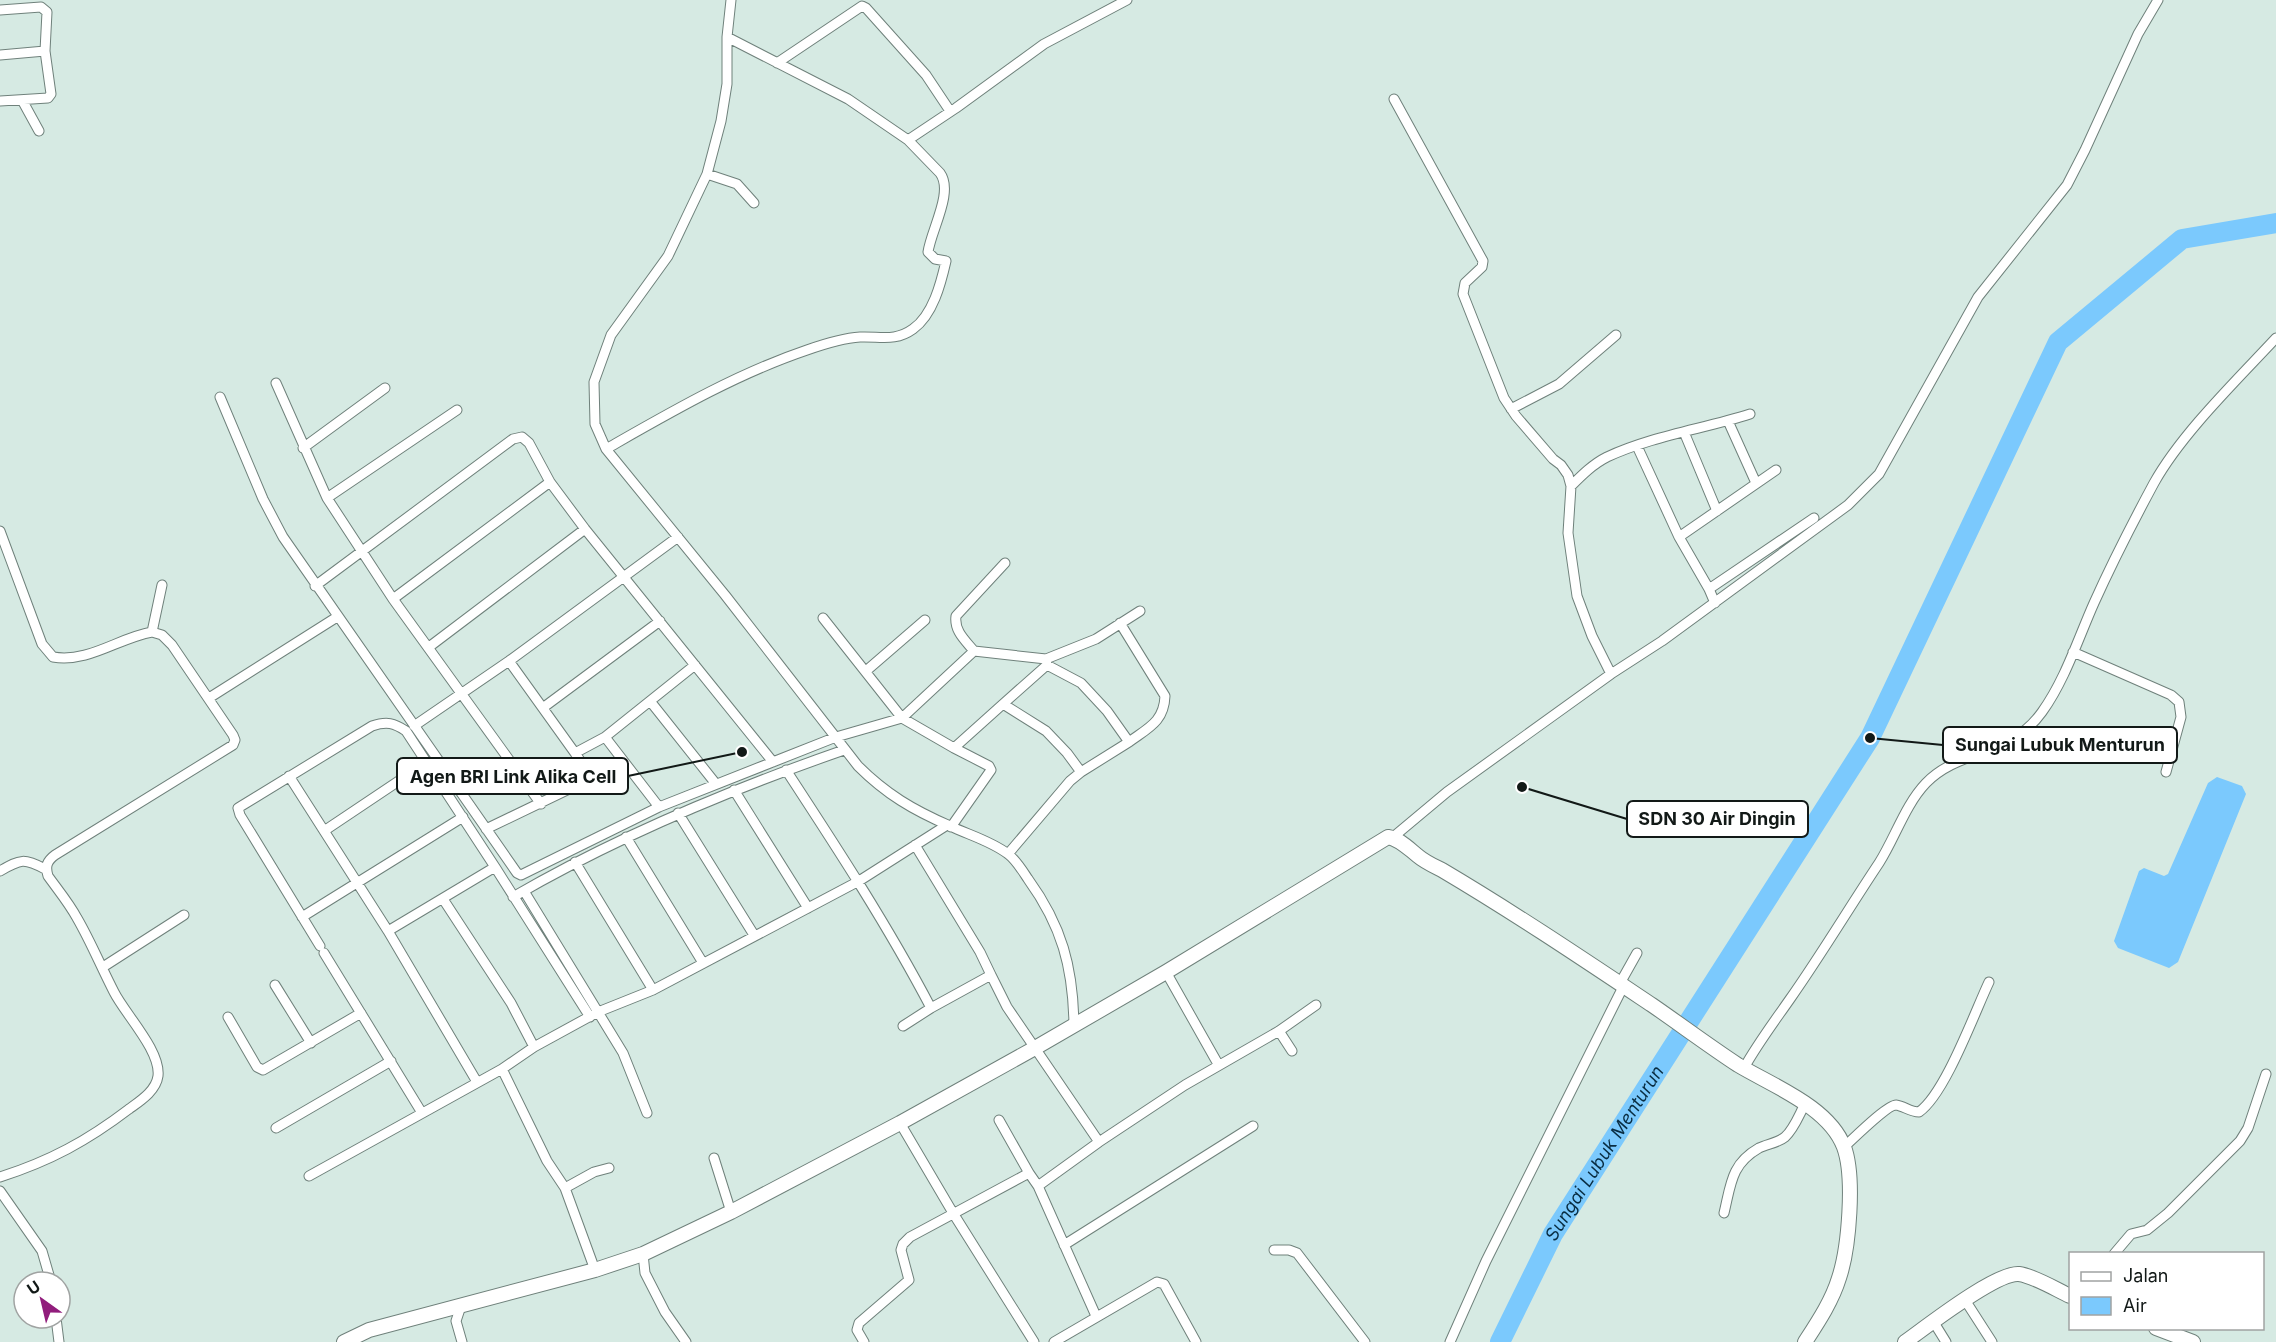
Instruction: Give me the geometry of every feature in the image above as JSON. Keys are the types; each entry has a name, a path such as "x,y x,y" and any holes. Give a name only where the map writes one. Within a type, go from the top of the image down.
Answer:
{"street":[{"path":"731,0 727,37 727,84 723,112 707,174 668,256 611,335 594,382 595,424 606,448 844,750 880,788 909,807 1008,854 1045,902 1063,940 1073,993 1074,1025"},
{"path":"908,140 1044,44 1127,0"},
{"path":"344,1342 369,1330 595,1270 643,1254 731,1212 900,1124 1166,972 1382,839 1392,838 1447,792 1611,674 1715,603 1848,505 1879,474 1978,297 2067,186 2138,34 2158,0"},
{"path":"777,63 862,6 926,75 951,111"},
{"path":"0,10 41,7 47,12 45,51 51,97 0,102"},
{"path":"606,448 716,388 804,351 860,337 893,338 915,328 924,319 943,276 946,261 935,259 928,252 946,185 940,173 908,140 848,99 727,37"},
{"path":"0,55 45,51"},
{"path":"1394,99 1483,261 1482,267 1465,283 1463,294 1494,375 1511,409 1568,475 1571,486 1568,533 1577,596 1592,636 1611,674"},
{"path":"22,100 39,131"},
{"path":"707,174 736,184 754,203"},
{"path":"1511,409 1559,384 1616,335"},
{"path":"1739,1065 1790,999 1889,846 1924,786 1936,773 1950,765 2000,747 2017,738 2043,710 2057,686 2097,597 2155,482 2197,426 2276,338"},
{"path":"276,383 327,498 393,599 541,804"},
{"path":"303,448 385,388"},
{"path":"220,398 272,519 315,586 520,875 658,807 836,737 902,718 974,651"},
{"path":"327,498 457,410"},
{"path":"1571,486 1585,471 1606,457 1750,414"},
{"path":"1728,421 1756,483"},
{"path":"1684,432 1717,511"},
{"path":"315,586 517,437 526,439 550,483 585,529 773,762"},
{"path":"1637,446 1679,537 1715,603"},
{"path":"1679,537 1776,470"},
{"path":"393,599 550,483"},
{"path":"1709,589 1814,518"},
{"path":"429,647 585,529"},
{"path":"0,531 42,644 53,657 74,658 95,653 124,639 152,632 162,635 172,645 209,698 232,735 234,745 55,855 48,860 45,869"},
{"path":"414,726 509,661 678,537"},
{"path":"1005,563 956,616 955,624 958,631 974,651 1047,662 1081,683 1107,711 1129,742"},
{"path":"152,632 162,585"},
{"path":"954,748 1047,662 1096,639 1140,610"},
{"path":"209,698 337,617"},
{"path":"309,1176 502,1069 534,1047 594,1014 652,990 859,881 949,826 991,770 989,766 902,718 823,618"},
{"path":"866,671 925,620"},
{"path":"544,707 660,621"},
{"path":"1008,854 1070,781 1157,721 1164,709 1165,696 1120,623"},
{"path":"2073,652 2171,695 2179,702 2181,717 2166,772"},
{"path":"509,661 544,707 592,778"},
{"path":"575,753 604,737 695,665"},
{"path":"650,701 716,784"},
{"path":"1003,704 1046,731 1081,772"},
{"path":"422,1113 238,810 242,804 372,726 384,722 394,723 406,731 513,897 623,1053 647,1113"},
{"path":"604,737 658,807"},
{"path":"513,897 575,862 678,813 786,770 844,750"},
{"path":"324,831 427,762"},
{"path":"486,829 625,764"},
{"path":"786,770 859,881 931,1008"},
{"path":"289,777 388,931 477,1082"},
{"path":"734,790 808,908"},
{"path":"678,813 753,935"},
{"path":"302,917 463,817"},
{"path":"626,837 703,963"},
{"path":"1392,838 1656,1008 1739,1065 1805,1104 1826,1121 1844,1147 1850,1181 1848,1226 1840,1277 1820,1319 1805,1342"},
{"path":"915,845 980,952 1007,1007 1099,1142"},
{"path":"0,871 21,860 30,861 45,869 76,917 114,992 157,1063 158,1076 155,1086 145,1097 88,1139 49,1160 0,1177"},
{"path":"575,862 652,990"},
{"path":"388,931 495,867"},
{"path":"524,891 594,1014"},
{"path":"443,899 511,1003 534,1047"},
{"path":"103,967 184,915"},
{"path":"1450,1342 1486,1261 1636,953"},
{"path":"1166,972 1218,1064"},
{"path":"903,1026 991,975"},
{"path":"1844,1147 1888,1107 1899,1106 1919,1112 1927,1106 1939,1090 1989,982"},
{"path":"275,985 311,1043"},
{"path":"1038,1186 1099,1142 1218,1064 1278,1031 1316,1005"},
{"path":"228,1017 260,1069 266,1068 361,1013"},
{"path":"1278,1031 1292,1051"},
{"path":"276,1128 391,1061"},
{"path":"502,1069 547,1161 565,1188 595,1270"},
{"path":"2116,1252 2131,1234 2147,1230 2168,1213 2240,1141 2248,1128 2266,1074"},
{"path":"1724,1213 1732,1177 1738,1165 1760,1148 1780,1141 1787,1135 1805,1104"},
{"path":"999,1120 1038,1186 1096,1316"},
{"path":"900,1124 1034,1342"},
{"path":"1064,1245 1253,1126"},
{"path":"714,1158 731,1212"},
{"path":"565,1188 594,1172 609,1168"},
{"path":"864,1342 857,1329 859,1323 909,1280 901,1250 903,1244 910,1237 1029,1173"},
{"path":"0,1191 42,1251 48,1270"},
{"path":"1274,1250 1288,1250 1297,1253 1365,1342"},
{"path":"643,1254 645,1273 664,1312 686,1342"},
{"path":"1905,1342 1965,1300 2003,1278 2019,1274 2069,1296"},
{"path":"1054,1342 1154,1284 1161,1283 1164,1284 1196,1342"},
{"path":"1965,1300 1992,1342"},
{"path":"461,1306 456,1321 462,1342"},
{"path":"1933,1322 1946,1342"},
{"path":"2159,1330 2193,1342"}],"water":[{"path":"2217,777 2242,786 2246,794 2178,962 2169,968 2118,948 2114,941 2139,871 2144,868 2164,876 2168,874 2208,783"}],"waterway":[{"name":"Sungai Lubuk Menturun","path":"1500,1342 1553,1234 1870,738 2058,342 2182,239 2276,223"}],"place":[{"name":"Sungai Lubuk Menturun","path":"1870,738"},
{"name":"Agen BRI Link Alika Cell","path":"742,752"},
{"name":"SDN 30 Air Dingin","path":"1522,787"}]}
